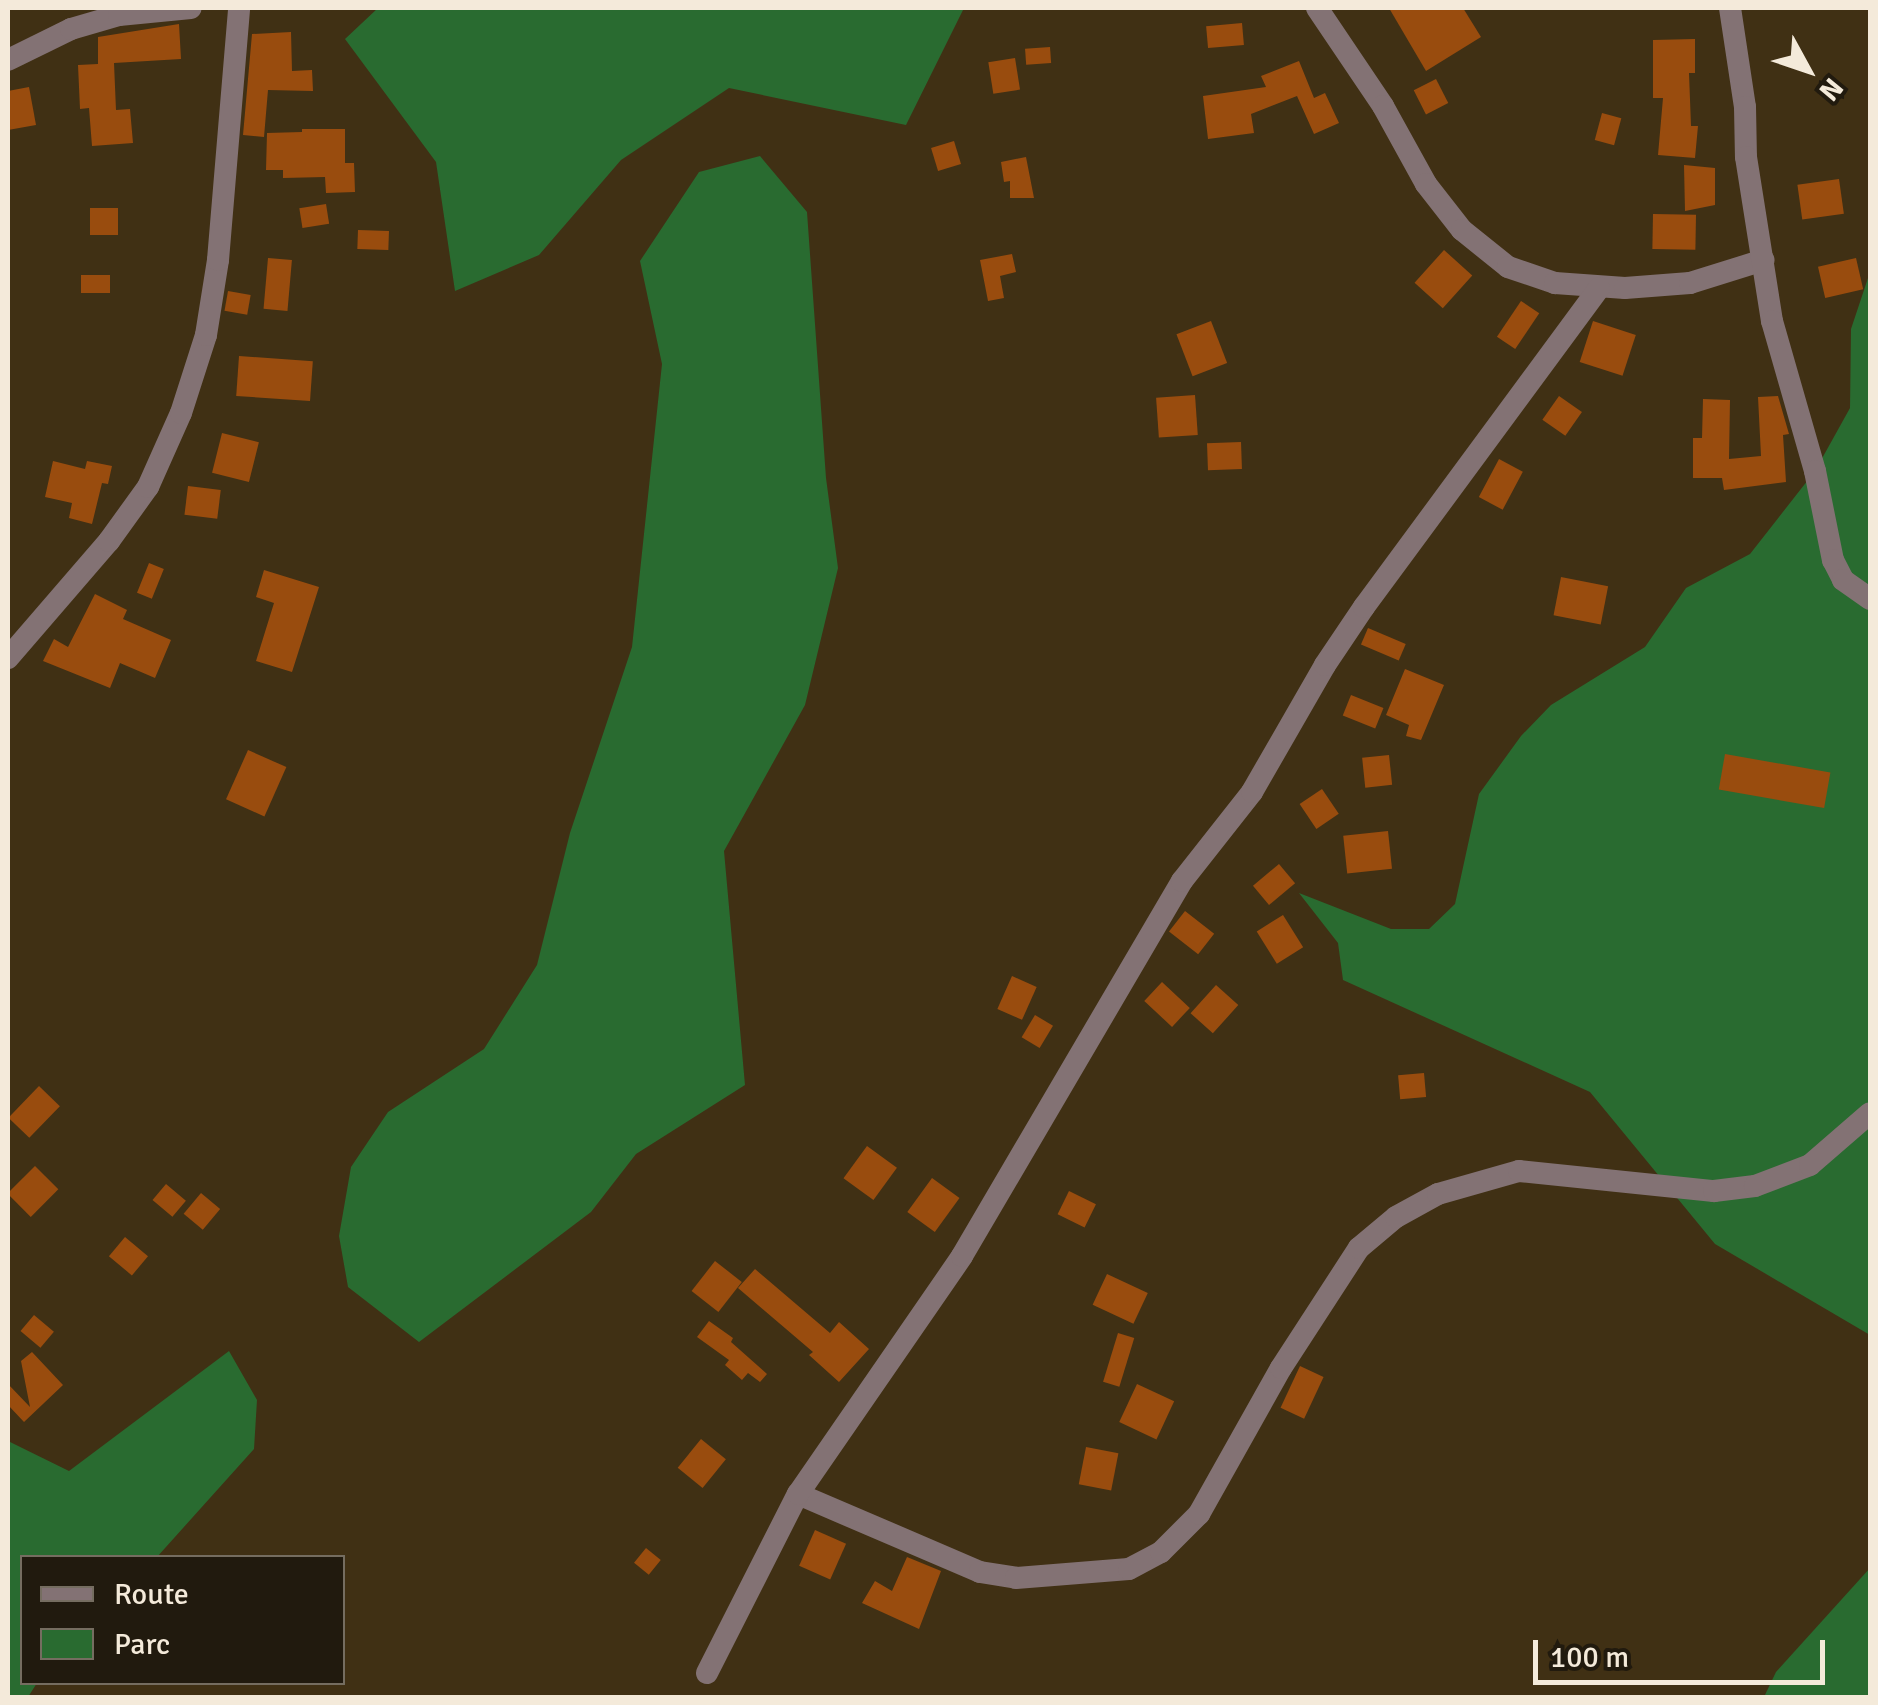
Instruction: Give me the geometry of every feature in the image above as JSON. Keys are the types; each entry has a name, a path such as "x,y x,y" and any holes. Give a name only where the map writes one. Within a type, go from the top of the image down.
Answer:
{"street":[{"path":"8,60 71,29 118,14 191,8"},
{"path":"8,658 148,487 181,413 206,335 218,260 239,8"},
{"path":"1317,8 1384,106 1426,184 1462,230 1508,267 1532,278 1599,288 1690,283 1764,260"},
{"path":"1730,8 1745,106 1746,157 1772,321 1816,470 1833,560 1843,580 1870,599"},
{"path":"707,1673 798,1494 962,1256 1182,881 1252,792 1325,665 1599,288"},
{"path":"798,1494 980,1572 1016,1578 1129,1569 1161,1552 1198,1514 1281,1368 1359,1248 1396,1217 1438,1194 1519,1171 1714,1191 1754,1186 1810,1164 1870,1112"}],"green space":[{"path":"378,8 964,8 906,125 729,88 621,160 539,255 455,291 436,162 345,39"},
{"path":"760,156 807,212 826,478 838,568 805,705 724,851 745,1085 636,1154 591,1212 419,1342 348,1287 339,1236 351,1167 388,1112 484,1049 537,965 570,833 632,647 662,364 640,261 699,172"},
{"path":"1870,272 1870,1335 1715,1244 1590,1092 1343,980 1338,943 1299,893 1391,929 1429,929 1455,904 1479,794 1521,736 1551,705 1645,647 1686,588 1750,554 1815,471 1850,408 1851,329"},
{"path":"229,1351 257,1400 254,1449 159,1555 20,1555 20,1685 36,1685 28,1697 8,1697 8,1441 69,1471"},
{"path":"1870,1568 1870,1697 1764,1697 1776,1672"}],"building":[{"path":"1389,8 1463,8 1481,37 1426,71"},
{"path":"1242,23 1244,45 1208,48 1206,26"},
{"path":"179,24 181,59 114,63 116,110 130,109 133,143 92,146 89,108 80,109 78,65 98,64 98,37"},
{"path":"291,32 292,71 312,70 313,91 268,90 264,137 243,135 252,34"},
{"path":"1695,39 1695,73 1689,73 1691,126 1698,126 1695,158 1658,155 1663,98 1653,98 1653,40"},
{"path":"1050,47 1051,63 1026,65 1025,49"},
{"path":"1015,58 1020,90 993,94 988,62"},
{"path":"1299,61 1314,98 1325,93 1339,123 1314,134 1297,96 1251,114 1254,133 1208,139 1203,96 1266,87 1261,76"},
{"path":"1436,79 1448,103 1426,114 1414,90"},
{"path":"29,87 36,125 8,130 8,91"},
{"path":"1602,113 1621,118 1614,145 1595,140"},
{"path":"345,129 345,163 354,163 355,192 326,193 325,177 283,178 283,170 266,170 267,133"},
{"path":"954,141 961,164 938,171 931,148"},
{"path":"1026,157 1034,198 1010,198 1010,181 1004,182 1001,162"},
{"path":"1684,165 1715,168 1715,205 1685,211"},
{"path":"1839,179 1844,214 1802,220 1797,185"},
{"path":"326,204 329,224 302,228 299,208"},
{"path":"90,208 118,208 118,235 90,235"},
{"path":"1653,214 1696,215 1695,250 1652,249"},
{"path":"358,230 389,231 388,250 357,249"},
{"path":"1444,250 1472,275 1443,308 1415,283"},
{"path":"1012,254 1016,272 1000,276 1004,298 988,301 980,260"},
{"path":"268,258 292,260 287,311 264,309"},
{"path":"1856,258 1863,289 1825,298 1818,267"},
{"path":"81,275 110,275 110,293 81,293"},
{"path":"228,291 251,295 247,315 225,311"},
{"path":"1521,301 1539,313 1515,349 1497,337"},
{"path":"1211,321 1227,363 1193,376 1176,334"},
{"path":"1593,321 1636,335 1623,376 1580,362"},
{"path":"239,356 313,361 310,401 236,396"},
{"path":"1195,395 1198,435 1159,438 1156,398"},
{"path":"1559,396 1582,412 1565,436 1542,420"},
{"path":"1778,396 1789,434 1783,435 1786,482 1724,490 1722,478 1693,478 1693,438 1702,438 1703,399 1730,400 1729,459 1761,456 1758,397"},
{"path":"222,433 259,442 249,482 212,473"},
{"path":"1241,442 1242,469 1208,470 1207,443"},
{"path":"1499,459 1523,472 1503,510 1479,497"},
{"path":"53,461 85,469 87,461 112,466 108,484 102,483 92,524 69,518 72,503 45,497"},
{"path":"188,486 221,490 217,519 184,515"},
{"path":"149,563 164,569 152,599 137,593"},
{"path":"264,570 319,587 292,672 256,661 274,603 256,597"},
{"path":"1561,577 1608,586 1601,624 1554,615"},
{"path":"95,594 127,610 123,619 171,640 155,678 120,663 110,688 43,661 54,639 68,647"},
{"path":"1368,628 1406,644 1399,661 1361,645"},
{"path":"1405,669 1444,685 1421,740 1406,736 1409,725 1386,715"},
{"path":"1351,695 1383,708 1375,729 1343,715"},
{"path":"248,750 286,767 264,816 226,799"},
{"path":"1725,754 1830,773 1824,808 1719,789"},
{"path":"1389,755 1392,785 1365,788 1362,758"},
{"path":"1322,789 1339,814 1316,829 1300,804"},
{"path":"1388,831 1392,869 1347,873 1343,836"},
{"path":"1279,864 1295,883 1269,905 1253,886"},
{"path":"1185,911 1214,934 1198,954 1169,931"},
{"path":"1283,915 1303,947 1277,964 1257,931"},
{"path":"1012,976 1037,987 1022,1020 997,1009"},
{"path":"1162,982 1190,1008 1172,1027 1144,1001"},
{"path":"1216,985 1238,1005 1213,1033 1191,1013"},
{"path":"1035,1015 1053,1026 1040,1048 1022,1037"},
{"path":"1424,1073 1426,1097 1400,1099 1398,1075"},
{"path":"39,1086 60,1106 29,1138 8,1118"},
{"path":"867,1146 897,1168 873,1200 843,1178"},
{"path":"35,1166 58,1189 31,1217 8,1193"},
{"path":"932,1178 960,1198 935,1232 907,1212"},
{"path":"166,1184 186,1201 172,1217 153,1200"},
{"path":"1069,1191 1096,1204 1085,1228 1058,1214"},
{"path":"201,1193 220,1209 203,1230 184,1214"},
{"path":"125,1237 148,1256 132,1275 109,1256"},
{"path":"715,1261 742,1282 718,1312 692,1291"},
{"path":"755,1269 830,1333 839,1322 869,1349 839,1382 809,1355 813,1352 738,1288"},
{"path":"1107,1274 1148,1293 1133,1324 1093,1305"},
{"path":"34,1315 54,1332 40,1348 21,1331"},
{"path":"709,1321 733,1338 731,1342 767,1374 760,1382 748,1373 742,1380 725,1365 729,1360 697,1337"},
{"path":"1118,1333 1134,1338 1119,1387 1103,1382"},
{"path":"32,1352 63,1385 24,1422 8,1405 8,1384 30,1407 21,1361"},
{"path":"1300,1366 1324,1377 1304,1419 1281,1408"},
{"path":"1137,1384 1174,1401 1156,1439 1119,1422"},
{"path":"701,1439 726,1459 703,1488 678,1468"},
{"path":"1086,1447 1118,1453 1111,1491 1079,1484"},
{"path":"815,1530 846,1544 830,1579 799,1566"},
{"path":"646,1548 661,1560 649,1575 634,1563"},
{"path":"907,1557 941,1571 919,1629 862,1603 875,1581 892,1591"}]}
